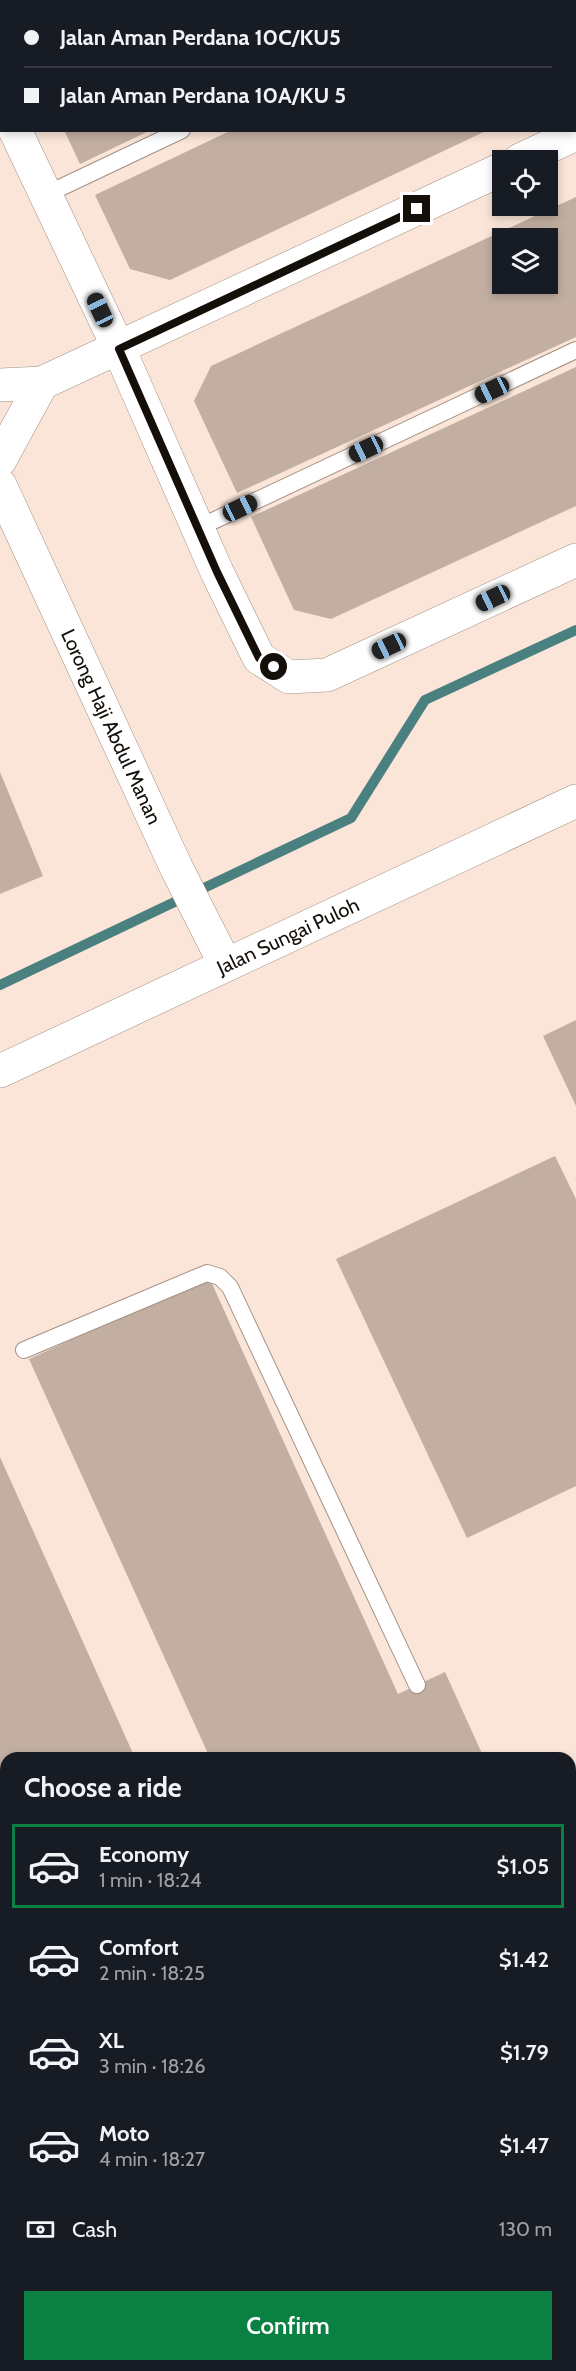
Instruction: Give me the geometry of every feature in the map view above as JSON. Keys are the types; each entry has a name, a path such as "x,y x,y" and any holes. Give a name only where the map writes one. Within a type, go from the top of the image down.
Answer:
{"street":[{"path":"16,132 119,349 198,528 259,658 289,677 327,675 576,560"},
{"path":"542,150 576,134"},
{"path":"0,385 42,383 492,174"},
{"path":"0,460 42,383"},
{"name":"Lorong Haji Abdul Manan","path":"0,485 176,867 225,964"},
{"name":"Jalan Sungai Puloh","path":"0,1071 576,801"}],"lane":[{"path":"45,195 178,132"},
{"path":"198,528 576,350"},
{"path":"24,1350 207,1273 220,1277 230,1287 417,1685"}],"building":[{"path":"65,132 147,132 80,164"},
{"path":"228,132 484,132 170,280 130,269 95,195"},
{"path":"576,197 576,337 237,493 194,401 211,366 492,236 492,294 558,294 558,228 509,228 535,216 558,216 558,205"},
{"path":"576,367 576,506 331,619 294,610 251,517"},
{"path":"0,772 43,876 0,894"},
{"path":"576,1020 576,1106 543,1036"},
{"path":"555,1156 576,1199 576,1486 467,1538 336,1259"},
{"path":"209,1277 398,1694 445,1672 481,1752 207,1752 29,1359"},
{"path":"0,1457 132,1752 0,1752"}],"waterway":[{"path":"0,985 351,818 425,700 576,630"}],"route":[{"path":"274,667 259,658 217,572 119,349 417,209"}]}
